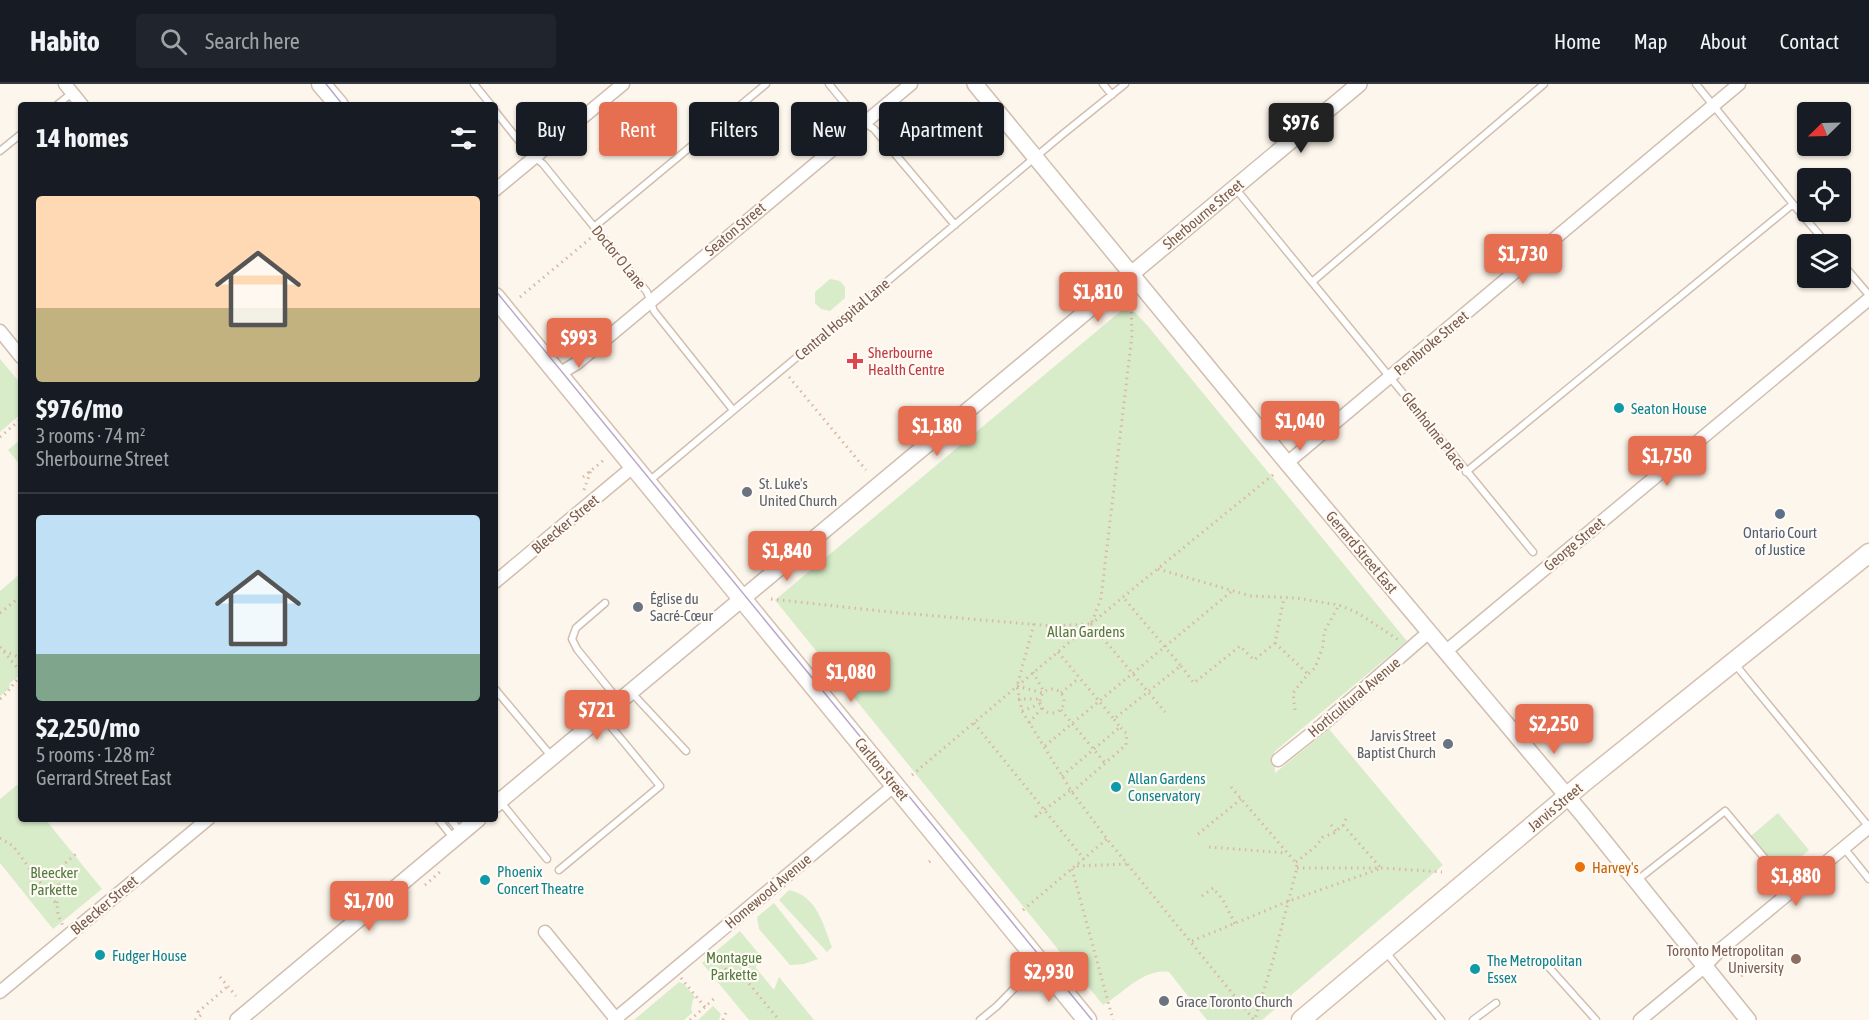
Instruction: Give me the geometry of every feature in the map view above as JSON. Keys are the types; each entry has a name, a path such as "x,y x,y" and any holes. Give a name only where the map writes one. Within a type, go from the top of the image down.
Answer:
{"main road":[{"path":"321,84 336,102"},
{"name":"Carlton Street","path":"498,301 1087,1020"},
{"name":"Jarvis Street","path":"1301,1020 1567,796 1869,553"}],"street":[{"path":"498,188 623,84"},
{"name":"Seaton Street","path":"867,120 911,84"},
{"name":"Gerrard Street East","path":"975,84 1287,463 1567,796 1748,1020"},
{"name":"Sherbourne Street","path":"498,802 1359,84"},
{"name":"Pembroke Street","path":"1287,463 1740,84"},
{"path":"68,88 80,102"},
{"name":"Seaton Street","path":"559,374 577,363 823,156"},
{"name":"George Street","path":"1445,652 1869,297"},
{"path":"0,331 18,353"},
{"name":"Bleecker Street","path":"498,579 634,466"},
{"name":"Horticultural Avenue","path":"1278,760 1429,633"},
{"name":"Homewood Avenue","path":"615,1019 895,785"},
{"name":"Bleecker Street","path":"0,992 204,822"},
{"path":"238,1020 474,822"},
{"path":"1640,1020 1704,967 1720,950 1869,827"},
{"path":"545,932 615,1019"}],"lane":[{"path":"474,84 488,102"},
{"path":"596,230 766,84"},
{"path":"829,84 844,102"},
{"path":"1102,84 1112,95"},
{"name":"Central Hospital Lane","path":"647,482 1125,84"},
{"path":"1312,282 1544,84"},
{"path":"1696,84 1818,234"},
{"path":"59,102 68,88"},
{"name":"Doctor O Lane","path":"498,115 527,151 543,164 647,292 654,311 733,410"},
{"path":"867,124 874,129 955,225"},
{"path":"0,151 18,136"},
{"name":"Glenholme Place","path":"1235,187 1533,552"},
{"path":"1466,471 1793,204"},
{"path":"1851,275 1869,297"},
{"path":"605,603 576,628 572,639 577,649 686,751"},
{"path":"1734,662 1869,827"},
{"path":"498,693 552,758"},
{"path":"559,870 660,786 602,716"},
{"path":"498,804 547,859"},
{"path":"1636,881 1725,810 1792,891"},
{"path":"442,822 458,836"},
{"path":"451,822 458,836"},
{"path":"1844,848 1869,879"},
{"path":"1384,950 1441,1020"},
{"path":"980,1020 1039,963"},
{"path":"1546,964 1596,1020"},
{"path":"1473,1020 1496,1003"}],"path":[{"path":"520,297 596,230"},
{"path":"1091,624 1101,598 1132,335 1131,304"},
{"path":"782,369 866,470"},
{"path":"0,437 18,422"},
{"path":"583,477 604,460"},
{"path":"581,498 591,470"},
{"path":"912,775 1123,597 1274,474"},
{"path":"1158,569 1251,596 1339,605 1358,613 1384,633 1412,648"},
{"path":"1045,746 1232,591"},
{"path":"1123,597 1194,683 1240,646 1254,660 1275,643 1284,598"},
{"path":"0,614 18,599"},
{"path":"771,599 890,612 1059,626 1091,624"},
{"path":"1295,710 1293,693 1315,668 1323,646 1324,632 1339,605"},
{"path":"1034,624 1017,686 1022,711 1071,791 1107,839 1255,1020"},
{"path":"1091,624 1165,712"},
{"path":"1275,643 1308,674"},
{"path":"1,648 18,656"},
{"path":"1,648 18,669"},
{"path":"1037,817 1126,745 1126,734 1058,652"},
{"path":"1114,719 1181,666"},
{"path":"1029,723 1041,706 1040,699 1043,692 1033,672"},
{"path":"1061,693 1079,678"},
{"path":"0,699 12,690 18,679"},
{"path":"1017,686 1043,692 1051,689 1061,693"},
{"path":"1041,706 1050,713 1060,710 1064,703 1061,693"},
{"path":"1018,699 1040,699"},
{"path":"1022,711 1041,706"},
{"path":"1060,710 1105,763"},
{"path":"974,722 1084,859"},
{"path":"1062,776 1120,727"},
{"path":"1231,787 1296,863 1297,868 1255,1020"},
{"path":"1198,834 1241,799"},
{"path":"1296,863 1323,837 1343,825 1347,817"},
{"path":"1331,825 1336,831"},
{"path":"1343,825 1382,868"},
{"path":"0,838 14,846 57,905"},
{"path":"1023,910 1107,839"},
{"path":"1209,847 1286,853"},
{"path":"69,935 59,919 57,905 61,867 77,853"},
{"path":"1073,861 1113,1020"},
{"path":"1075,867 1128,864"},
{"path":"1297,868 1382,868 1442,872"},
{"path":"1192,941 1382,868"},
{"path":"1202,897 1213,888 1235,924"},
{"path":"712,953 732,978 747,981 779,1020"},
{"path":"1741,976 1748,970"},
{"path":"220,977 236,996"},
{"path":"681,978 705,1007"},
{"path":"195,1020 201,1015 198,1012 228,986"},
{"path":"690,1020 716,998"},
{"path":"723,1020 727,1010"}],"green space":[{"path":"830,279 840,281 845,287 845,298 830,311 821,309 815,303 815,292"},
{"name":"Allan Gardens","path":"1128,305 1147,325 1407,641 1274,752 1275,773 1329,729 1443,865 1262,1020 1207,1020 1169,972 1151,974 1142,978 1103,1005 775,600"},
{"path":"0,359 18,380 18,417 0,432"},
{"path":"18,442 18,462 8,450"},
{"path":"18,576 18,676 10,683 9,689 0,696 0,591"},
{"name":"Bleecker Parkette","path":"17,785 18,822 47,822 102,889 53,929 0,863 0,799"},
{"path":"1778,813 1809,850 1782,873 1751,836"},
{"path":"789,890 806,898 818,912 832,947 827,952 779,900"},
{"path":"774,903 818,959 804,964 790,965 759,929 757,917"},
{"name":"Montague Parkette","path":"740,931 759,954 756,968 774,990 779,977 814,1020 749,1020 702,963"},
{"path":"679,982 684,984 696,998 693,999 691,1010 693,1012 684,1020 634,1020"},
{"path":"713,1006 721,1014 719,1020 698,1020"}],"tram line":[{"path":"326,84 341,102"},
{"path":"498,294 1092,1020"}],"place":[{"name":"Sherbourne Health Centre","path":"855,361"},
{"name":"Seaton House","path":"1619,408"},
{"name":"St. Luke's United Church","path":"747,492"},
{"name":"Ontario Court of Justice","path":"1780,514"},
{"name":"Église du Sacré-Cœur","path":"638,607"},
{"name":"Jarvis Street Baptist Church","path":"1448,744"},
{"name":"Allan Gardens Conservatory","path":"1116,787"},
{"name":"Harvey's","path":"1580,867"},
{"name":"Phoenix Concert Theatre","path":"485,880"},
{"name":"Fudger House","path":"100,955"},
{"name":"Toronto Metropolitan University","path":"1796,959"},
{"name":"The Metropolitan Essex","path":"1475,969"},
{"name":"Grace Toronto Church","path":"1164,1001"}]}
